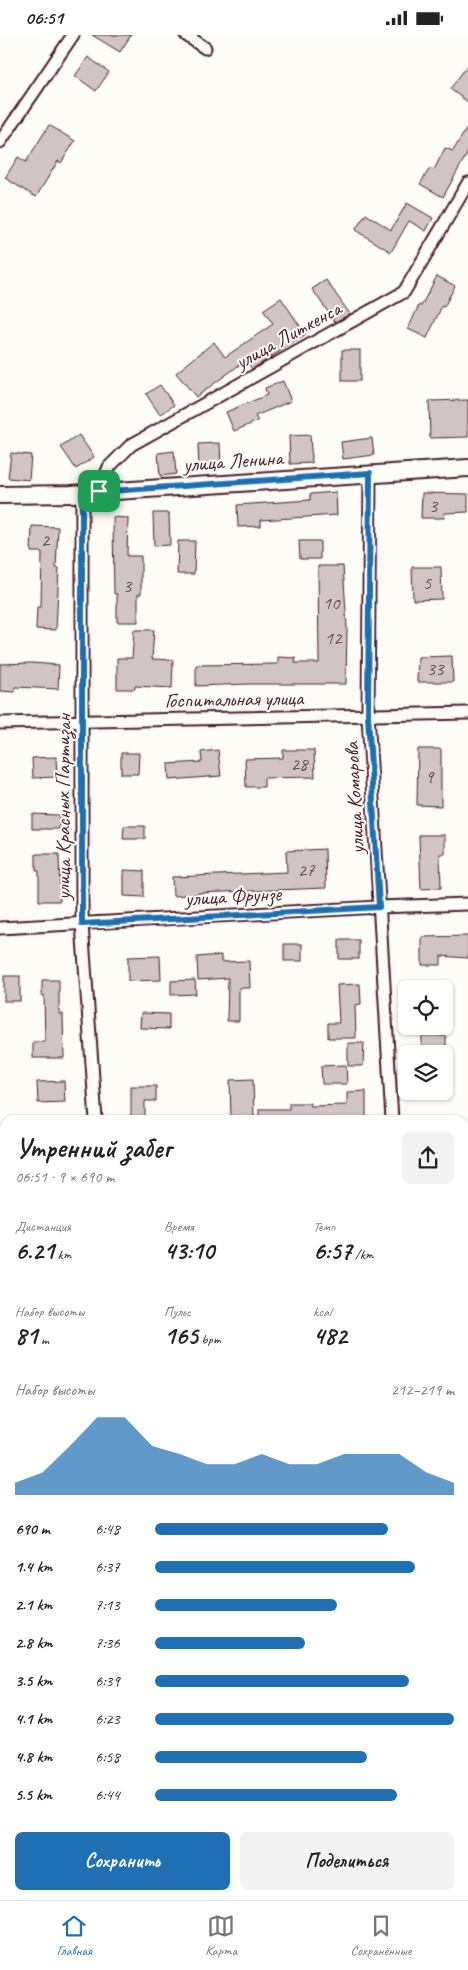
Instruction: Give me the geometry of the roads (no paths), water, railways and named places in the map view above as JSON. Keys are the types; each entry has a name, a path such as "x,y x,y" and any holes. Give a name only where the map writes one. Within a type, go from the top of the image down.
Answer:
{"street":[{"path":"0,142 73,35"},
{"path":"186,35 205,49"},
{"name":"улица Литкенса","path":"99,491 109,467 131,445 404,292 468,183"},
{"name":"улица Ленина","path":"0,495 82,493 468,468"},
{"name":"улица Комарова","path":"370,473 368,715 392,1115"},
{"name":"улица Красных Партизан","path":"82,493 82,924 96,1115"},
{"name":"Госпитальная улица","path":"0,723 468,713"},
{"name":"улица Фрунзе","path":"0,928 379,907 468,904"}]}
